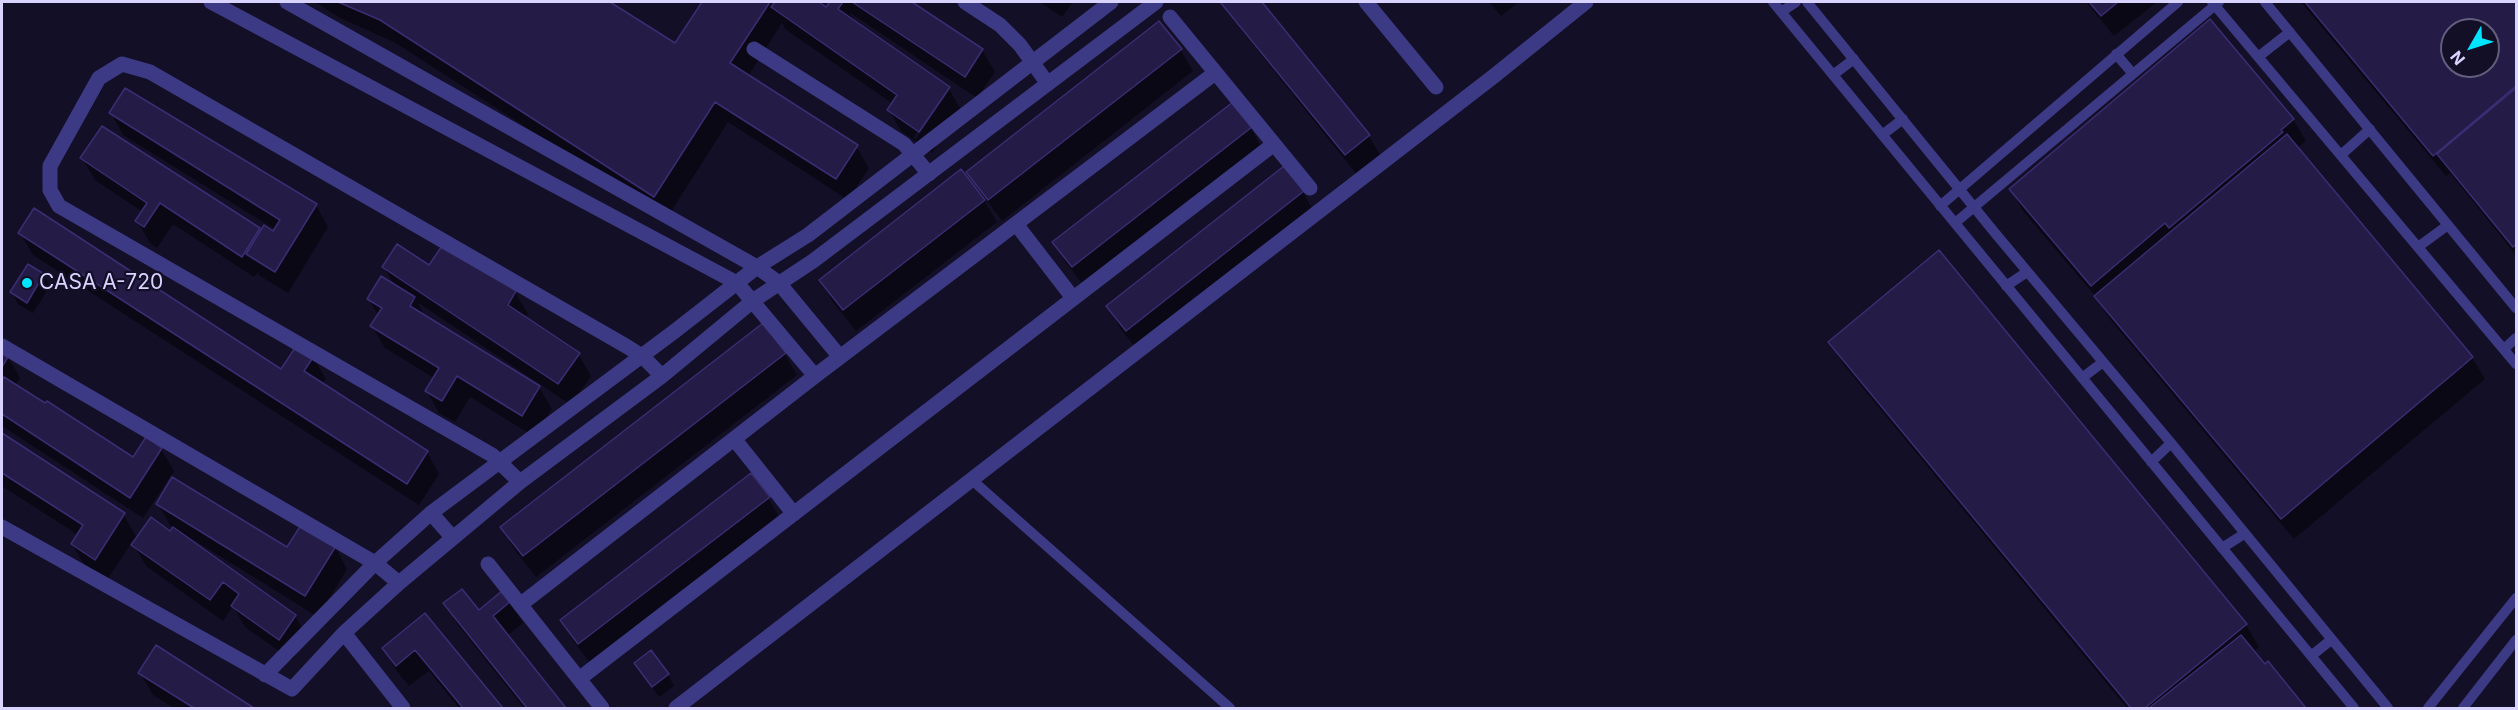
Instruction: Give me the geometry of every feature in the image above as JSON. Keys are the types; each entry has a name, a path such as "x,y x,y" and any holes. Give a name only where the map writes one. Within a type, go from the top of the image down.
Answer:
{"street":[{"path":"211,2 737,283 754,300 815,376"},
{"path":"286,2 757,267 779,283 840,357"},
{"path":"965,2 1000,25 1032,61 1048,84"},
{"path":"265,675 375,563 431,513 757,267 808,235 1111,2"},
{"path":"2,527 292,689 344,633 452,537 662,376 754,300 813,261 1156,2"},
{"path":"1366,2 1436,87"},
{"path":"676,708 1494,76 1586,2"},
{"path":"1170,17 1310,188"},
{"path":"754,49 904,144 929,174"},
{"path":"520,483 501,461 59,206 50,190 50,166 99,78 122,64 150,72 642,356 662,376"},
{"path":"520,605 815,376 1215,73"},
{"path":"579,679 1274,144"},
{"path":"1016,224 1073,298"},
{"path":"2,346 375,563 399,583"},
{"path":"735,440 794,514"},
{"path":"431,513 452,537"},
{"path":"488,564 602,708"},
{"path":"344,633 403,708"}],"lane":[{"path":"1773,2 2354,708"},
{"path":"1781,12 1796,2"},
{"path":"1807,2 2388,708"},
{"path":"1940,206 2178,2"},
{"path":"2265,2 2517,308"},
{"path":"1955,223 2215,3 2517,364"},
{"path":"2258,57 2290,32"},
{"path":"2116,54 2133,74"},
{"path":"1833,75 1854,59"},
{"path":"1882,135 1904,119"},
{"path":"2341,155 2370,129"},
{"path":"2418,247 2448,225"},
{"path":"2006,286 2027,272"},
{"path":"2504,349 2517,338"},
{"path":"2082,378 2103,362"},
{"path":"2151,462 2171,443"},
{"path":"972,480 1230,708"},
{"path":"2222,548 2244,534"},
{"path":"2428,708 2515,603"},
{"path":"2311,656 2331,640"},
{"path":"2463,708 2517,640"}],"building":[{"path":"338,2 610,2 675,43 702,2 770,2 730,63 858,145 836,179 715,102 654,197 380,20"},
{"path":"775,2 819,2 826,7 830,2 843,2 838,9 950,87 919,132 887,110 897,95 771,7"},
{"path":"852,2 912,2 983,49 965,77"},
{"path":"1220,2 1262,2 1370,135 1345,155"},
{"path":"2089,2 2118,2 2101,16"},
{"path":"2305,2 2516,2 2516,86 2433,156"},
{"path":"2210,19 2294,119 2281,130 2283,132 2169,228 2165,223 2091,286 2009,189"},
{"path":"1159,21 1182,49 988,200 966,172"},
{"path":"125,88 317,204 275,272 246,254 264,225 273,231 280,220 109,113"},
{"path":"2516,88 2516,244 2513,247 2437,154"},
{"path":"1233,102 1252,127 1072,267 1052,242"},
{"path":"102,126 260,228 242,257 160,203 144,227 135,221 147,203 80,158"},
{"path":"2287,134 2473,357 2281,519 2094,296"},
{"path":"1284,166 1304,191 1126,331 1106,306"},
{"path":"961,169 985,200 843,310 819,280"},
{"path":"34,208 281,369 297,345 314,356 304,371 428,451 407,484 18,233"},
{"path":"444,243 516,291 508,305 580,353 558,384 382,267 397,244 429,265"},
{"path":"1939,250 2247,624 2145,708 2131,708 1828,342"},
{"name":"CASA A-720","path":"28,264 44,274 27,303 10,292"},
{"path":"381,276 415,297 410,306 540,386 522,416 457,376 442,401 425,391 439,368 370,326 382,308 367,299"},
{"path":"763,323 786,353 523,556 500,527"},
{"path":"2,351 9,355 2,367"},
{"path":"4,377 45,403 47,401 133,457 146,437 162,448 130,498 2,414 2,380"},
{"path":"2,433 125,513 95,560 71,544 83,525 2,473"},
{"path":"751,473 770,497 578,644 560,620"},
{"path":"172,477 287,547 301,525 336,546 305,596 156,504"},
{"path":"151,517 170,531 173,527 296,615 279,640 231,606 239,594 223,582 210,600 131,545"},
{"path":"462,589 479,610 503,590 511,601 493,616 566,708 527,708 443,603"},
{"path":"425,613 503,708 463,708 415,650 396,666 382,648"},
{"path":"2241,635 2265,664 2268,661 2306,708 2149,708"},
{"path":"156,645 254,708 194,708 138,673"},
{"path":"651,650 669,674 652,687 634,663"}],"place":[{"name":"CASA A-720","path":"27,283"}]}
